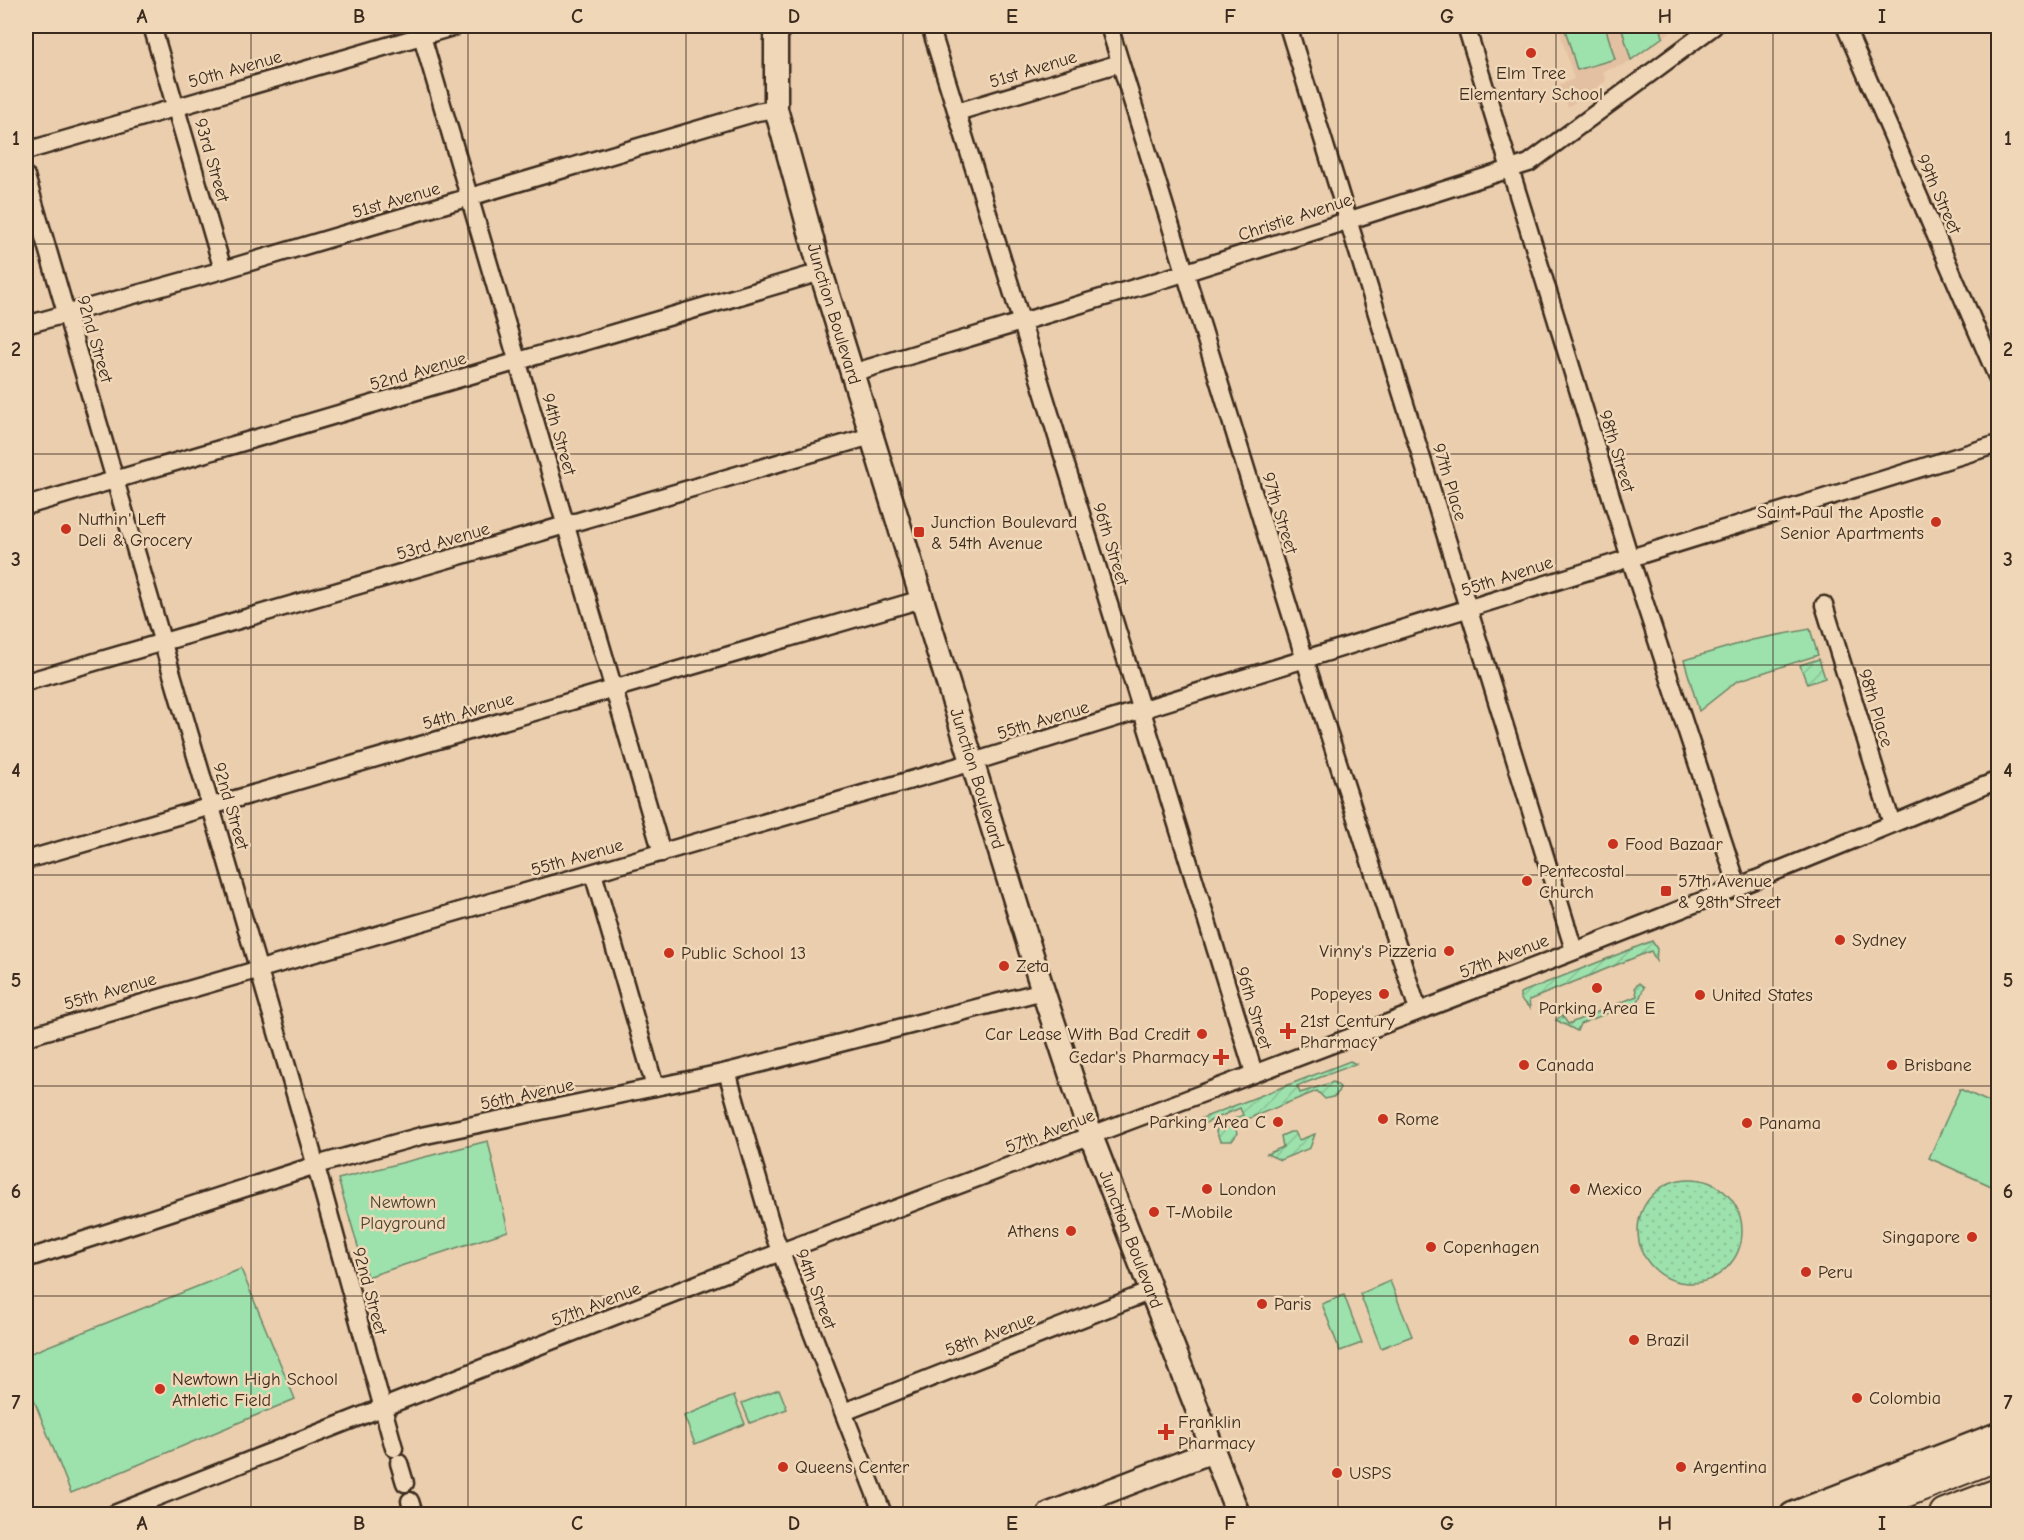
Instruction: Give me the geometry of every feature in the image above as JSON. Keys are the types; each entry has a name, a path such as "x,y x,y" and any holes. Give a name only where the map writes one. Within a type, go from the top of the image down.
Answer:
{"highway":[{"path":"1849,1515 1998,1455"},
{"path":"1872,1515 1998,1472"},
{"path":"1945,1515 1998,1494"}],"main road":[{"name":"Junction Boulevard","path":"776,26 776,109 821,272 1043,991 1091,1136 1238,1515"},
{"path":"1792,1515 1998,1434"},
{"path":"1048,1515 1213,1451"}],"street":[{"name":"93rd Street","path":"152,26 223,270"},
{"name":"50th Avenue","path":"26,151 421,31 456,26"},
{"name":"96th Street","path":"930,26 1254,1073"},
{"name":"97th Street","path":"1109,26 1305,660 1418,1010"},
{"name":"97th Place","path":"1288,26 1574,950"},
{"name":"98th Street","path":"1466,26 1630,558 1738,886"},
{"name":"Christie Avenue","path":"852,373 1185,273 1529,163 1714,26"},
{"name":"99th Street","path":"1845,26 1998,379"},
{"name":"94th Street","path":"421,31 662,853"},
{"name":"51st Avenue","path":"957,112 1120,63"},
{"name":"51st Avenue","path":"26,325 470,198 756,112 776,109"},
{"name":"92nd Street","path":"26,176 316,1165 382,1409 405,1482"},
{"name":"52nd Avenue","path":"26,506 821,272"},
{"name":"53rd Avenue","path":"26,682 871,436"},
{"name":"55th Avenue","path":"26,1037 973,762 1998,444"},
{"name":"54th Avenue","path":"26,860 922,599"},
{"name":"98th Place","path":"1824,605 1892,824"},
{"name":"57th Avenue","path":"114,1515 780,1252 1091,1136 1574,950 1998,780"},
{"path":"593,873 655,1087"},
{"name":"56th Avenue","path":"26,1259 316,1165 421,1136 727,1072 1043,991"},
{"name":"94th Street","path":"727,1072 780,1252 884,1515"},
{"name":"58th Avenue","path":"844,1412 1151,1291"}],"shaded area":[{"path":"1558,26 1679,26 1624,65 1603,71 1606,81 1568,107 1559,85 1574,79"}],"green space":[{"path":"1564,26 1605,26 1615,59 1577,70"},
{"path":"1621,26 1660,26 1663,37 1631,60"},
{"path":"1810,629 1818,655 1737,681 1699,711 1684,660 1752,640"},
{"path":"1819,659 1825,678 1807,684 1800,665"},
{"path":"1652,941 1657,949 1656,961 1651,951 1529,1000 1530,1008 1520,999 1520,993"},
{"path":"1639,983 1644,987 1636,1007 1628,1005 1580,1024 1577,1031 1556,1020 1562,1015 1568,1024 1637,996 1635,987"},
{"path":"1350,1061 1356,1064 1297,1086 1300,1093 1333,1082 1340,1087 1336,1096 1325,1099 1317,1091 1235,1124 1237,1134 1232,1141 1220,1141 1216,1131 1220,1125 1243,1115 1240,1108 1194,1128 1190,1126 1192,1122"},
{"path":"1960,1089 1998,1106 1998,1189 1929,1158"},
{"path":"1295,1132 1299,1140 1315,1134 1310,1148 1280,1160 1267,1154 1283,1147 1281,1136"},
{"name":"Newtown Playground","path":"488,1141 508,1231 367,1277 338,1179"},
{"path":"1690,1179 1710,1183 1727,1194 1738,1211 1742,1231 1738,1251 1727,1268 1710,1279 1690,1283 1670,1279 1653,1268 1642,1251 1638,1231 1642,1211 1653,1194 1670,1183"},
{"name":"Newtown High School Athletic Field","path":"241,1269 295,1399 71,1493 26,1380 26,1355"},
{"path":"1390,1281 1412,1336 1381,1348 1360,1294"},
{"path":"1344,1295 1362,1343 1340,1351 1322,1304"},
{"path":"779,1389 787,1409 750,1423 742,1403"},
{"path":"734,1396 745,1424 695,1444 684,1416"}],"place":[{"name":"Elm Tree Elementary School","path":"1531,53"},
{"name":"Saint Paul the Apostle Senior Apartments","path":"1936,522"},
{"name":"Nuthin' Left Deli & Grocery","path":"66,529"},
{"name":"Junction Boulevard & 54th Avenue","path":"919,532"},
{"name":"Food Bazaar","path":"1613,844"},
{"name":"Pentecostal Church","path":"1527,881"},
{"name":"57th Avenue & 98th Street","path":"1666,891"},
{"name":"Sydney","path":"1840,940"},
{"name":"Vinny's Pizzeria","path":"1449,951"},
{"name":"Public School 13","path":"669,953"},
{"name":"Zeta","path":"1004,966"},
{"name":"Parking Area E","path":"1597,988"},
{"name":"Popeyes","path":"1384,994"},
{"name":"United States","path":"1700,995"},
{"name":"21st Century Pharmacy","path":"1288,1031"},
{"name":"Car Lease With Bad Credit","path":"1202,1034"},
{"name":"Cedar's Pharmacy","path":"1221,1057"},
{"name":"Canada","path":"1524,1065"},
{"name":"Brisbane","path":"1892,1065"},
{"name":"Rome","path":"1383,1119"},
{"name":"Parking Area C","path":"1278,1122"},
{"name":"Panama","path":"1747,1123"},
{"name":"London","path":"1207,1189"},
{"name":"Mexico","path":"1575,1189"},
{"name":"T-Mobile","path":"1154,1212"},
{"name":"Athens","path":"1071,1231"},
{"name":"Singapore","path":"1972,1237"},
{"name":"Copenhagen","path":"1431,1247"},
{"name":"Peru","path":"1806,1272"},
{"name":"Paris","path":"1262,1304"},
{"name":"Brazil","path":"1634,1340"},
{"name":"Newtown High School Athletic Field","path":"160,1389"},
{"name":"Colombia","path":"1857,1398"},
{"name":"Franklin Pharmacy","path":"1166,1432"},
{"name":"Queens Center","path":"783,1467"},
{"name":"Argentina","path":"1681,1467"},
{"name":"USPS","path":"1337,1473"}]}
